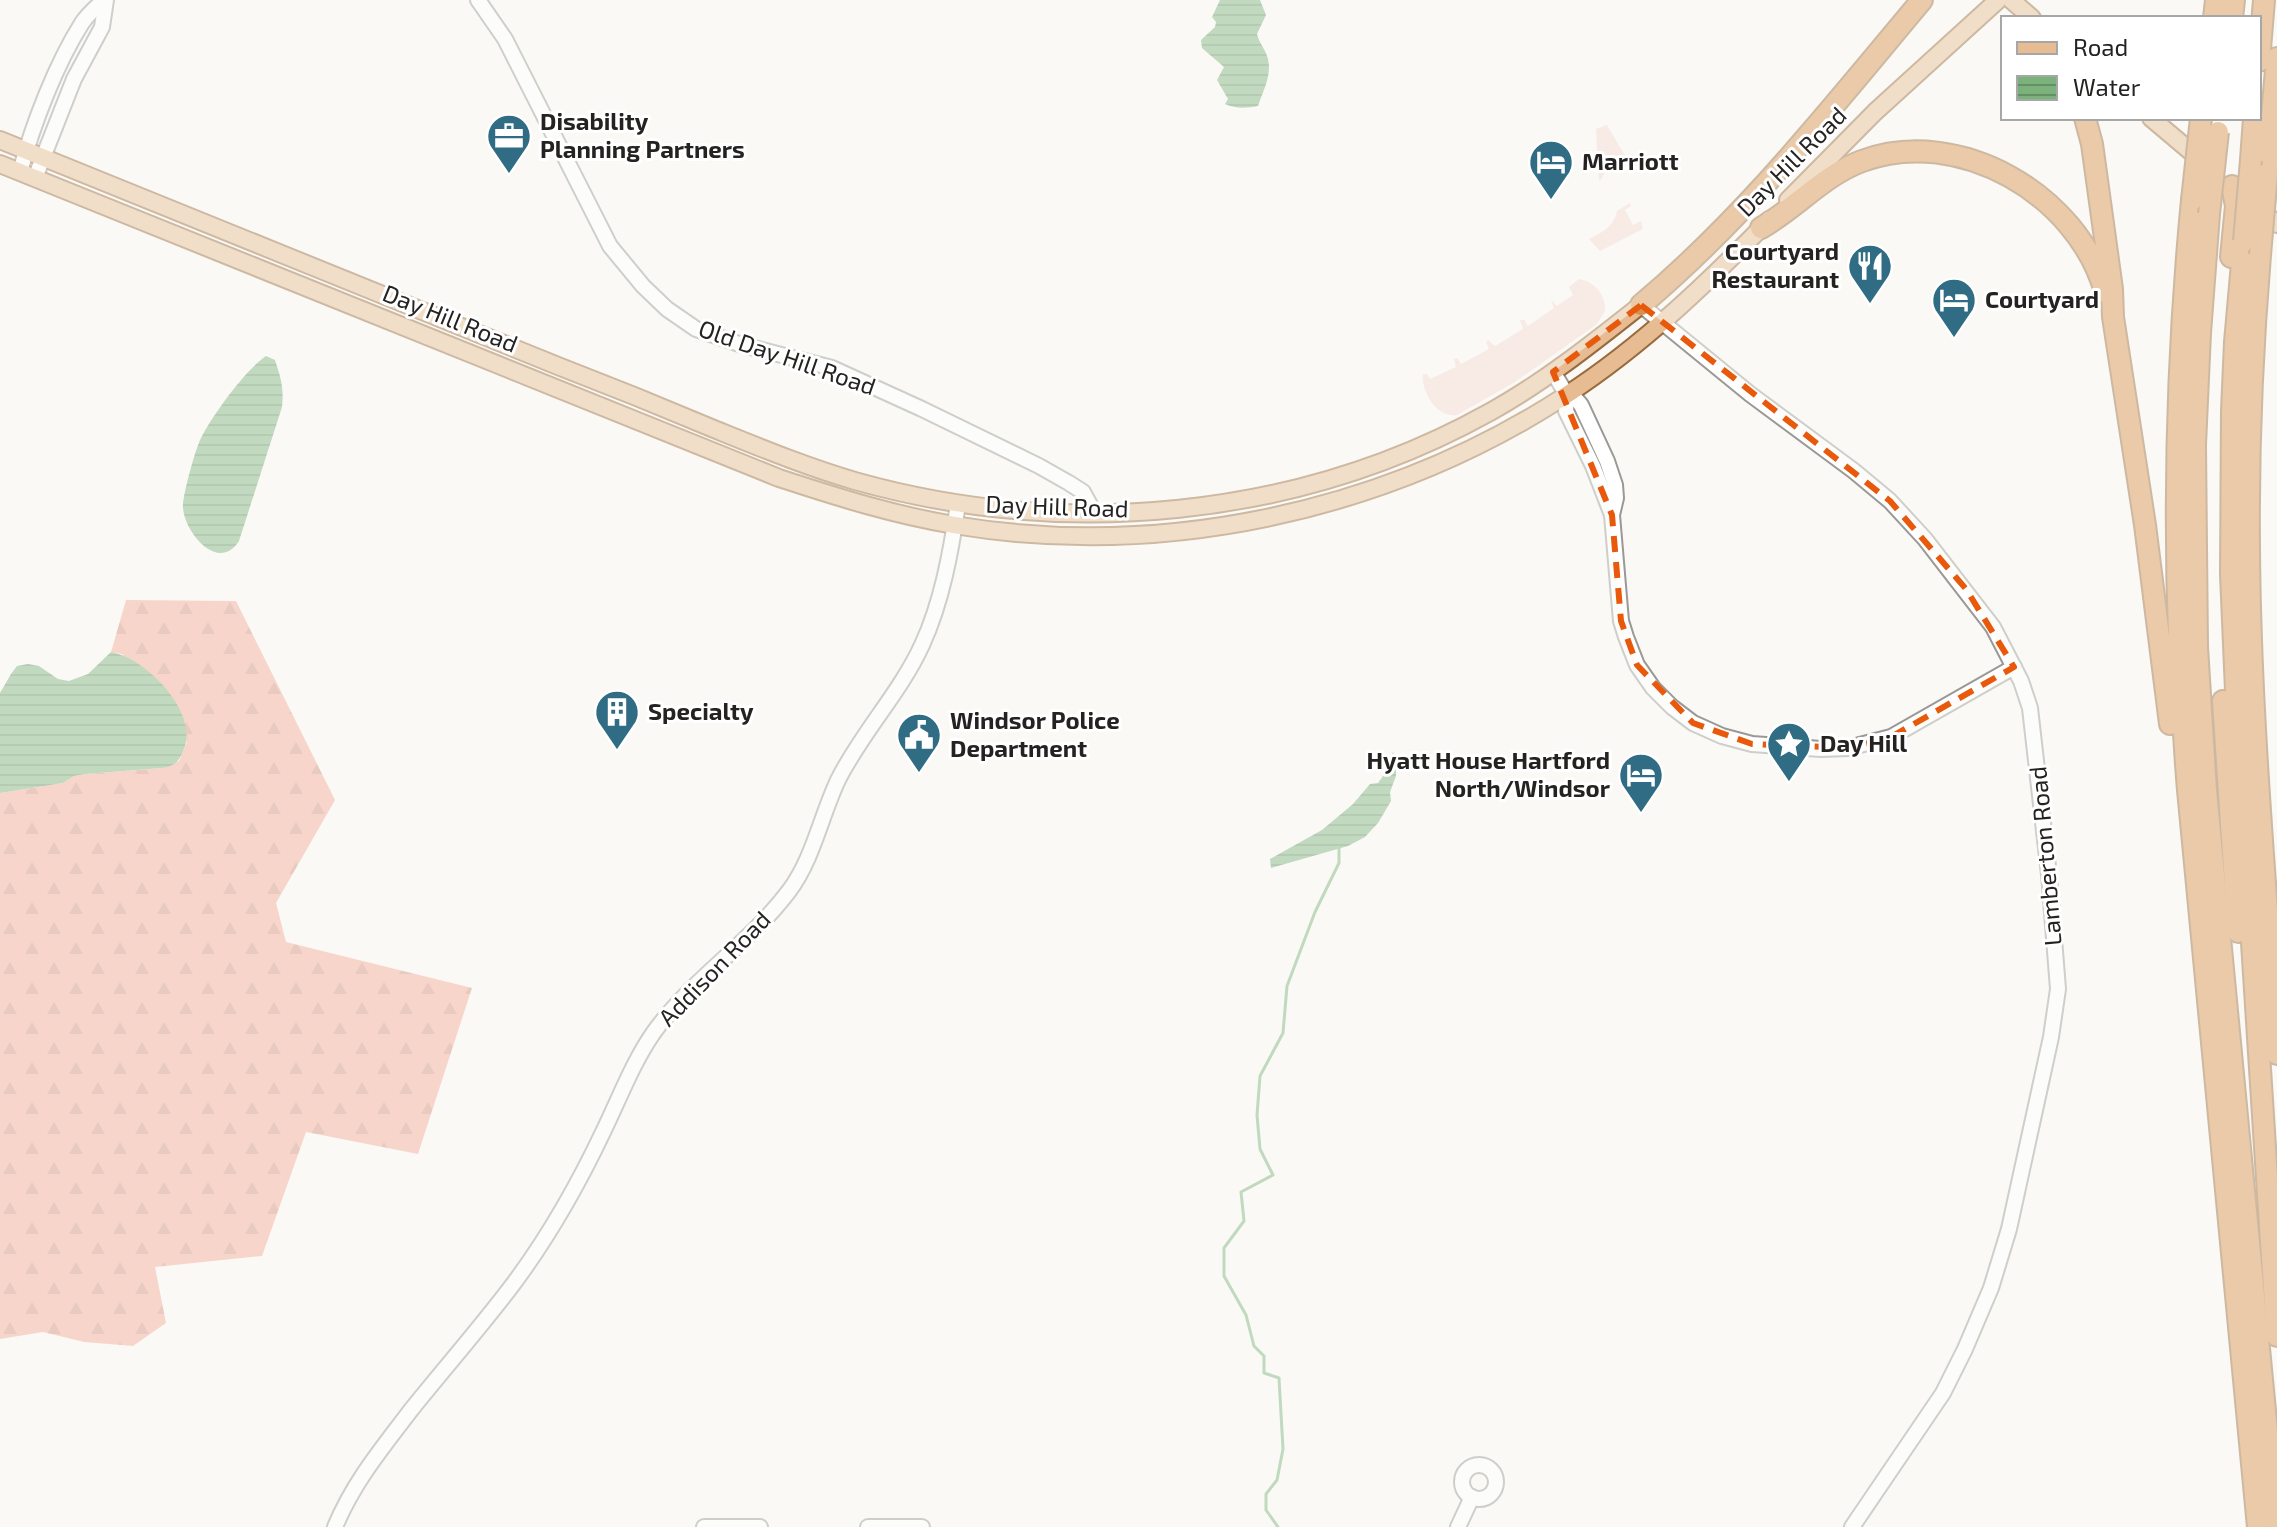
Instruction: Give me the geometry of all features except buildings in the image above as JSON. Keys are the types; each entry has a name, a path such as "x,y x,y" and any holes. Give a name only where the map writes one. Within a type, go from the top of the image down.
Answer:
{"highway":[{"path":"1641,305 1699,254 1753,200 1922,0"},
{"path":"2261,37 2264,0"},
{"path":"2277,58 2272,165 2260,255 2250,400 2249,573 2277,1054"},
{"path":"2086,120 2092,144 2113,317 2155,595 2181,839 2196,873"},
{"path":"2092,144 2096,120"},
{"path":"2201,120 2179,372 2176,534 2182,700 2258,1527"},
{"path":"2254,120 2235,342 2231,539 2236,691 2277,1336"},
{"path":"2219,125 2209,214 2195,429 2195,609 2204,766 2276,1527"},
{"path":"1761,228 1835,175 1867,159 1916,152 1963,158 2018,181 2058,215 2075,234 2098,272 2113,317"},
{"path":"2232,186 2223,204 2216,268 2208,413 2207,546 2214,739 2234,1023 2233,1070"},
{"path":"2232,186 2236,206 2225,336 2219,467 2222,685 2236,915 2253,1064 2262,1096"}],"main road":[{"name":"Day Hill Road","path":"0,164 779,478 876,508 954,525 1077,536 1144,534 1272,517 1341,499 1447,459 1567,395 1663,322 1875,112 1998,0"},
{"path":"2011,0 2030,16"},
{"path":"2153,120 2277,224"},
{"name":"Day Hill Road","path":"0,140 827,473 958,504 1035,512 1095,514 1220,504 1272,494 1387,461 1445,436 1504,404 1553,372 1641,305"},
{"path":"365,311 372,292"},
{"path":"538,381 548,362"},
{"path":"1333,478 1341,499"},
{"path":"1220,504 1223,525"}],"street":[{"path":"28,175 26,151 61,63 84,20 105,0"},
{"path":"28,175 43,158 74,79 102,27 105,0"},
{"name":"Old Day Hill Road","path":"478,0 505,39 610,246 667,309 696,329 832,368 922,409 1069,483 1083,492 1095,514"},
{"name":"Lamberton Road","path":"1641,305 1750,394 1890,501 1966,589 1993,627 2026,695 2033,726 2058,989 2051,1037 2009,1229 1991,1288 1943,1393 1852,1527"},
{"path":"1553,372 1567,395 1581,405 1610,468 1616,494 1612,515 1621,621 1637,665 1653,688 1693,723 1722,736 1752,744 1848,748 1891,737 2014,667"},
{"name":"Addison Road","path":"335,1527 363,1472 510,1289 561,1214 653,1033 674,1007 790,890 853,752 922,645 939,600 958,504"},
{"path":"1458,1527 1472,1497"},
{"path":"704,1527 760,1527"},
{"path":"868,1527 922,1527"}],"highlighted area":[{"path":"1641,305 1890,501 1966,589 2014,667 1891,737 1848,748 1752,744 1693,723 1637,665 1621,621 1612,515 1553,372"}],"shaded area":[{"path":"1607,125 1627,159 1614,167 1608,166 1599,180 1598,168 1601,167 1596,129"},
{"path":"1630,203 1631,206 1625,210 1633,225 1641,221 1643,229 1600,251 1589,239 1607,228 1617,211"},
{"path":"1579,279 1595,286 1604,300 1605,311 1597,324 1515,382 1457,415 1437,408 1428,396 1423,374 1430,379 1456,367 1454,359 1457,358 1461,364 1489,349 1488,340 1495,346 1523,329 1520,320 1528,326 1554,308 1551,300 1557,306 1573,295 1569,287"}],"green space":[{"path":"126,600 236,601 335,800 276,903 286,942 472,988 418,1154 306,1132 262,1256 155,1267 166,1323 133,1346 84,1342 43,1332 0,1339 0,793 63,783 85,774 162,768 179,761 187,742 122,654 111,652"}],"water":[{"path":"1220,0 1260,0 1266,15 1257,34 1267,56 1269,71 1258,106 1241,108 1225,104 1228,99 1217,80 1224,67 1202,48 1201,40 1215,27 1212,17"},
{"path":"266,356 275,360 282,388 282,407 239,541 230,550 221,553 211,551 194,535 184,514 190,471 201,438 213,418 239,382"},
{"path":"111,652 139,664 177,704 187,734 178,760 162,768 85,774 63,783 0,793 0,693 17,666 39,666 58,679 69,681 88,674"},
{"path":"1393,752 1396,776 1390,792 1391,801 1365,837 1348,846 1271,868 1270,859 1322,830 1353,804 1370,784 1378,783"}],"waterway":[{"path":"1278,1527 1266,1510 1266,1494 1277,1480 1283,1449 1279,1378 1264,1373 1264,1356 1254,1346 1246,1315 1224,1276 1224,1248 1244,1221 1241,1192 1273,1175 1260,1149 1257,1115 1260,1076 1283,1033 1287,986 1315,912 1339,863 1339,848"}],"place":[{"name":"Disability Planning Partners","path":"509,175"},
{"name":"Marriott","path":"1551,201"},
{"name":"Courtyard Restaurant","path":"1870,305"},
{"name":"Courtyard","path":"1954,339"},
{"name":"Specialty","path":"617,751"},
{"name":"Windsor Police Department","path":"919,774"},
{"name":"Day Hill","path":"1789,783"},
{"name":"Hyatt House Hartford North/Windsor","path":"1641,814"}]}
